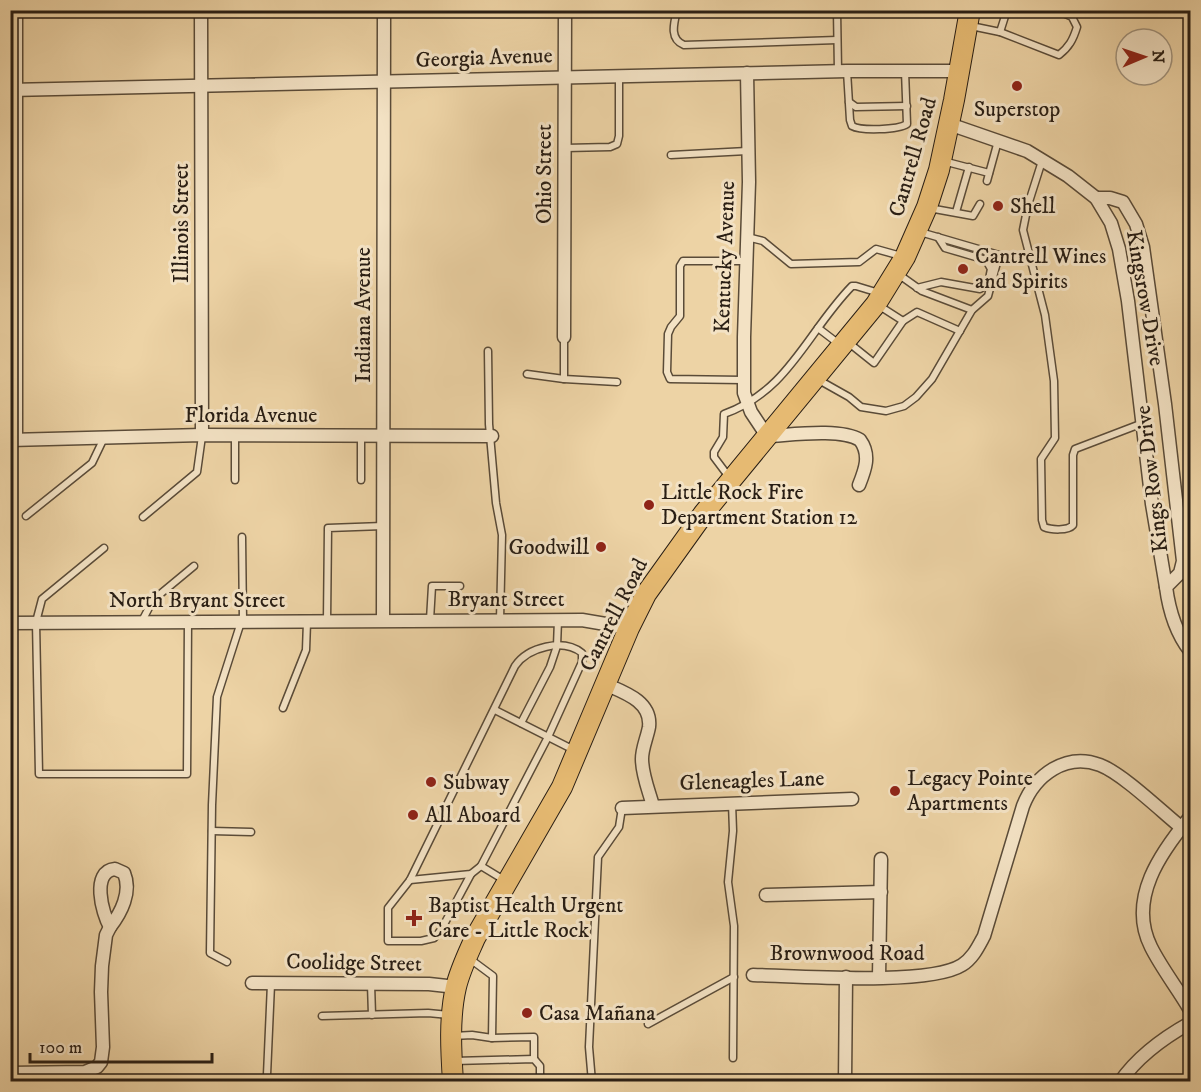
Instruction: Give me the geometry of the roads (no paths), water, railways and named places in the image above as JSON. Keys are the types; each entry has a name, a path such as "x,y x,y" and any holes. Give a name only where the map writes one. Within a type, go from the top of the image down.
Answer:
{"main road":[{"name":"Cantrell Road","path":"453,1082 452,1015 456,987 467,957 475,938 554,802 628,628 660,573 731,479 844,344 879,299 901,265 927,207 941,160 960,71 968,18"}],"street":[{"path":"13,440 13,90 16,10"},
{"name":"Illinois Street","path":"201,10 202,435"},
{"name":"Indiana Avenue","path":"383,620 384,10"},
{"name":"Ohio Street","path":"564,337 565,10"},
{"name":"Georgia Avenue","path":"13,90 842,71 960,71"},
{"name":"Kentucky Avenue","path":"747,73 749,182 744,380 747,404 767,436"},
{"name":"Kings Row Drive","path":"949,124 1027,151 1068,176 1096,198 1110,198 1123,202 1136,224 1143,247 1165,404 1183,561 1180,573 1166,587"},
{"name":"Kingsrow Drive","path":"1096,198 1111,223 1119,249 1128,301 1152,504 1166,587"},
{"path":"767,436 832,434 856,438 863,444 866,459 866,467 859,485"},
{"name":"Florida Avenue","path":"13,440 202,435 492,436"},
{"path":"1166,587 1178,631 1191,651"},
{"name":"Bryant Street","path":"383,620 596,621 628,628"},
{"name":"North Bryant Street","path":"10,622 383,620"},
{"name":"Gleneagles Lane","path":"604,684 633,698 646,712 649,729 643,748 642,761 653,806"},
{"name":"Brownwood Road","path":"753,975 879,977 936,974 950,971 970,959 976,952 987,927 1026,799 1036,782 1050,770 1076,762 1101,765 1182,828"},
{"name":"Gleneagles Lane","path":"622,808 852,799"},
{"path":"1191,817 1150,876 1145,895 1144,920 1151,946 1191,1010"},
{"path":"879,977 881,859"},
{"path":"766,896 881,892"},
{"path":"10,1073 85,1072 97,1067 101,1062 103,1047 102,966 106,935 110,927"},
{"path":"845,1082 846,977"},
{"name":"Coolidge Street","path":"252,983 456,987"},
{"path":"1120,1082 1157,1043 1191,1023"}],"lane":[{"path":"677,10 674,34 676,39 684,45 837,40"},
{"path":"837,10 837,40 852,126 859,128 905,126 908,122 905,71"},
{"path":"1000,32 1007,10"},
{"path":"968,18 1059,55 1073,39 1077,27 1072,17 1056,10"},
{"path":"565,148 610,147 617,144 619,76"},
{"path":"848,101 856,107 907,106"},
{"path":"941,160 969,168 988,177 998,140"},
{"path":"671,155 747,151"},
{"path":"1042,161 1028,205 1023,230 1046,320 1054,381 1055,438 1041,459 1044,526 1069,528 1073,525 1073,455 1075,448 1143,423"},
{"path":"956,212 969,168"},
{"path":"927,207 973,216 980,204"},
{"path":"816,379 849,397 861,407 886,411 904,406 916,397 932,379 972,310 988,296 999,255 917,231"},
{"path":"747,237 763,241 791,264 860,262 876,249 901,265 917,288 972,310"},
{"path":"917,288 941,282 980,289 988,284 991,269 986,260 945,248 937,237"},
{"path":"744,380 673,380 667,372 668,334 680,316 681,263 687,260 746,261"},
{"path":"731,479 714,460 714,452 723,437 724,414 733,412 768,390 787,372 818,328 854,285 879,299 903,321"},
{"path":"818,328 874,363 903,321 917,312 960,331"},
{"path":"564,337 564,380"},
{"path":"488,351 489,424 492,436 496,503 502,535 500,620"},
{"path":"527,374 564,380 616,382"},
{"path":"143,517 197,472 202,435"},
{"path":"235,435 235,480"},
{"path":"361,436 361,480"},
{"path":"26,516 92,463 104,438"},
{"path":"327,621 328,528 383,526"},
{"path":"227,962 210,953 212,831 217,697 242,621 242,537"},
{"path":"104,548 42,599 36,622 39,774 187,774 188,622"},
{"path":"142,622 153,600 195,567"},
{"path":"430,620 432,586 460,586"},
{"path":"521,723 550,666 557,646 558,620"},
{"path":"284,708 306,650 308,621"},
{"path":"557,646 576,648 582,653 582,662 548,737 481,866 471,874 441,930 434,938 388,940 388,908 410,880 519,660 531,652 557,646"},
{"path":"495,710 577,752"},
{"path":"732,802 734,831 728,882 734,926 733,1058"},
{"path":"592,1082 589,1047 598,857 619,827 622,808"},
{"path":"212,831 251,832"},
{"path":"481,866 507,882"},
{"path":"410,880 471,874"},
{"path":"467,957 493,976 492,1038"},
{"path":"648,1024 734,977"},
{"path":"267,1075 272,983"},
{"path":"371,984 372,1015"},
{"path":"322,1016 428,1013 452,1015"},
{"path":"452,1036 534,1037 534,1059 540,1066 540,1082"},
{"path":"452,1061 534,1059"}],"place":[{"name":"Superstop","path":"1017,86"},
{"name":"Shell","path":"998,206"},
{"name":"Cantrell Wines and Spirits","path":"963,269"},
{"name":"Little Rock Fire Department Station 12","path":"649,505"},
{"name":"Goodwill","path":"601,547"},
{"name":"Subway","path":"431,782"},
{"name":"Legacy Pointe Apartments","path":"895,791"},
{"name":"All Aboard","path":"413,815"},
{"name":"Baptist Health Urgent Care - Little Rock","path":"414,918"},
{"name":"Casa Mañana","path":"527,1013"}]}
